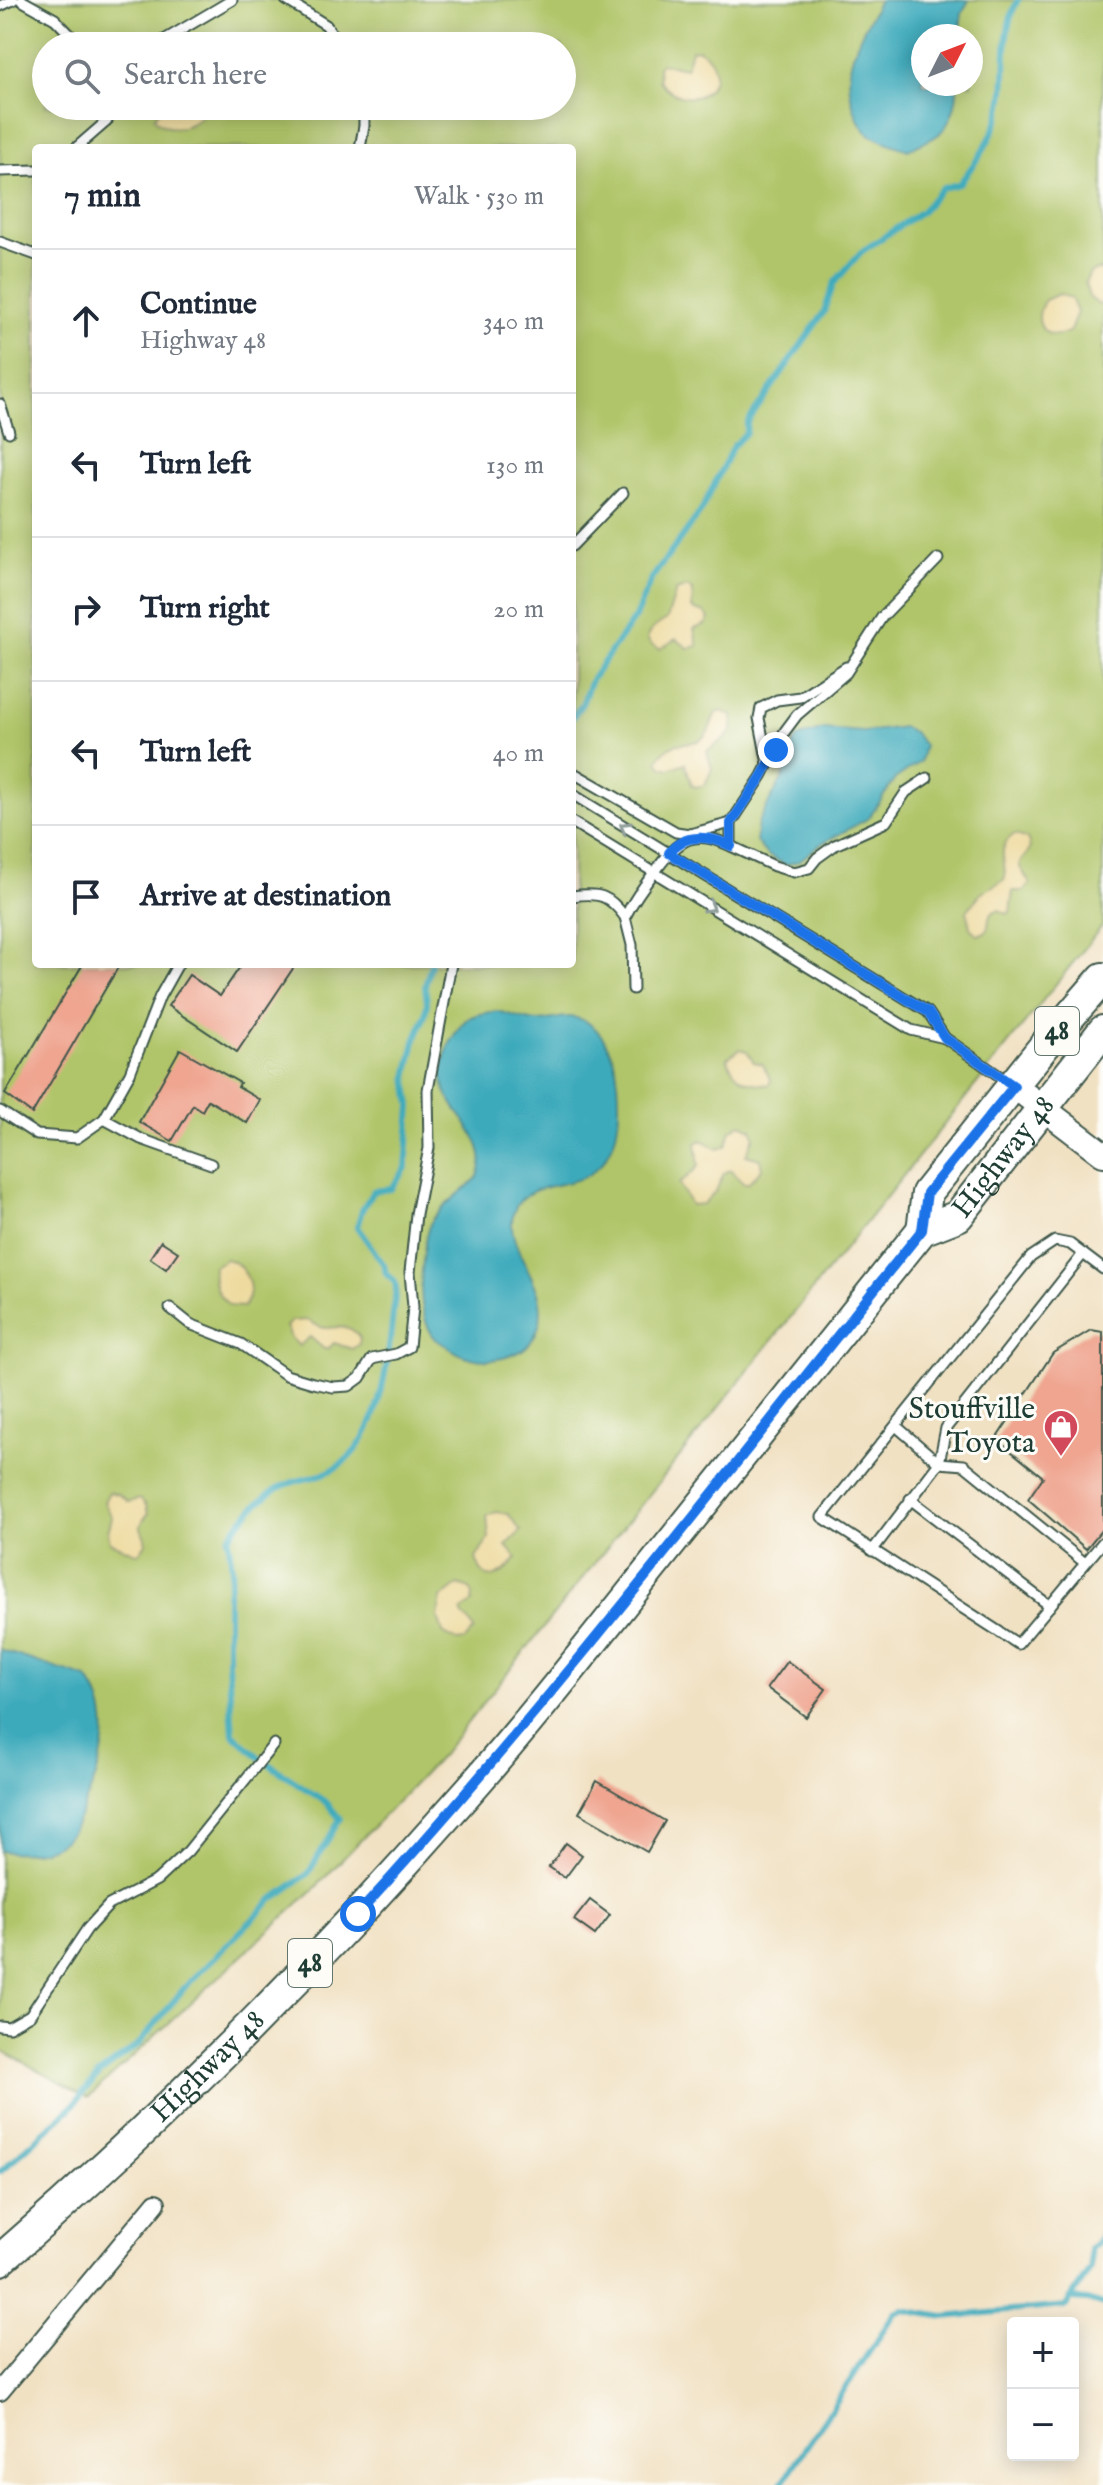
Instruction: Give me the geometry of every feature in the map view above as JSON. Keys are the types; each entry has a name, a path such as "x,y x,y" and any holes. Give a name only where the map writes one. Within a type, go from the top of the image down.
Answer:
{"main road":[{"name":"Highway 48","path":"922,1230 927,1193 1103,978"},
{"name":"Highway 48","path":"0,2260 80,2191 184,2093 358,1914 461,1800 922,1230 958,1216 1103,1031"}],"street":[{"path":"1014,1086 1103,1154"},
{"path":"0,2391 156,2203"}],"lane":[{"path":"0,6 13,0"},
{"path":"21,0 55,19 68,32"},
{"path":"178,32 232,0"},
{"path":"286,0 326,25 331,32"},
{"path":"81,144 107,120"},
{"path":"360,144 363,120"},
{"path":"0,171 32,170"},
{"path":"0,242 32,254"},
{"path":"0,404 9,432"},
{"path":"576,542 623,493"},
{"path":"731,846 731,823 768,766 785,731 797,715 833,686 853,663 882,617 938,559"},
{"path":"768,766 759,718 761,708 777,700 800,697 853,663"},
{"path":"576,774 676,832 690,834 731,823"},
{"path":"625,917 654,872 674,846 683,841 708,837 794,872 809,868 835,845 886,822 906,792 927,778"},
{"path":"576,796 928,1012 945,1038"},
{"path":"576,824 911,1030 945,1038 1014,1086"},
{"path":"576,895 604,896 614,902 625,917 632,945 633,989"},
{"path":"0,1111 37,1135 77,1138 104,1119 130,1073 160,996 176,968"},
{"path":"170,1308 190,1324 241,1344 286,1375 333,1387 349,1386 360,1378 372,1359 405,1350 411,1342 413,1307 410,1272 416,1214 429,1148 428,1090 450,968"},
{"path":"104,1119 141,1139 211,1164"},
{"path":"1103,1269 1070,1244 1055,1241 1031,1257 822,1517 1018,1644 1103,1542"},
{"path":"872,1551 939,1463 946,1428 1083,1254"},
{"path":"896,1426 939,1463 964,1465 1085,1563"},
{"path":"910,1499 1050,1606"},
{"path":"0,2026 9,2027 30,2015 87,1929 109,1905 157,1880 188,1851 272,1746"}],"green space":[{"path":"0,0 1103,0 1103,925 441,1756 315,1888 88,2098 0,2049"}],"sand":[{"path":"698,49 709,59 714,70 708,90 699,96 673,93 659,81 658,67 661,63 686,68 691,50"},
{"path":"156,120 196,120 176,128"},
{"path":"1103,270 1103,304 1099,305 1089,297 1085,283 1090,273"},
{"path":"1059,294 1071,298 1077,312 1070,331 1053,335 1042,329 1039,316 1045,300"},
{"path":"688,587 693,592 692,609 705,613 709,618 706,624 694,629 698,646 688,648 676,639 660,649 652,645 648,641 649,633 667,619 676,591"},
{"path":"722,711 732,716 732,729 726,738 707,751 712,769 705,785 692,785 685,763 669,769 661,766 658,760 664,752 676,744 698,741 704,737 716,713"},
{"path":"1015,834 1027,839 1029,844 1029,851 1019,865 1030,884 1024,891 1013,891 1010,912 1007,914 999,910 992,913 987,931 978,935 970,928 967,911 981,893 1005,879 1003,849"},
{"path":"740,1049 747,1051 754,1062 763,1064 771,1081 768,1085 747,1081 733,1071 727,1058"},
{"path":"741,1124 752,1129 754,1137 746,1155 760,1159 762,1169 748,1183 743,1183 731,1170 724,1173 716,1191 703,1204 691,1205 679,1184 699,1166 696,1143 702,1140 718,1149 726,1146 731,1130"},
{"path":"226,1259 239,1266 248,1278 249,1293 243,1307 230,1306 216,1288 214,1266"},
{"path":"307,1320 322,1328 349,1328 360,1338 359,1344 352,1349 334,1343 324,1349 310,1337 299,1346 286,1326 292,1321"},
{"path":"109,1492 118,1494 128,1502 140,1499 146,1505 148,1514 141,1527 146,1544 138,1554 110,1542 108,1532 112,1517 104,1502"},
{"path":"496,1512 508,1514 521,1531 506,1546 517,1558 500,1574 489,1576 479,1568 476,1558 489,1539 487,1516"},
{"path":"458,1585 470,1589 473,1594 472,1603 461,1611 474,1630 465,1640 457,1641 443,1633 438,1617 441,1598"}],"water":[{"path":"879,0 969,0 961,24 911,24 911,96 956,96 951,118 939,134 908,150 866,131 857,117 849,80 858,41"},
{"path":"903,727 915,733 924,746 920,762 895,779 869,818 819,845 799,861 786,865 767,855 756,842 758,823 783,777 790,749 797,738 823,729 864,732"},
{"path":"497,1011 533,1020 568,1017 589,1023 604,1039 614,1060 619,1108 612,1145 599,1166 579,1179 536,1190 519,1201 512,1226 515,1241 536,1287 540,1319 534,1337 522,1350 508,1357 481,1360 464,1356 434,1337 423,1310 421,1279 430,1223 477,1178 481,1165 481,1152 476,1140 447,1093 442,1075 444,1059 452,1039 465,1021 475,1015"},
{"path":"0,1650 87,1678 102,1707 104,1739 98,1771 69,1835 51,1848 25,1852 0,1851"}],"building":[{"path":"81,968 118,968 32,1114 5,1094"},
{"path":"239,968 293,968 237,1052 168,1006 189,975 220,996"},
{"path":"180,1049 240,1083 238,1087 260,1100 247,1123 208,1100 202,1111 193,1105 172,1141 139,1122"},
{"path":"161,1241 178,1252 166,1269 150,1258"},
{"name":"Stouffville Toyota","path":"1091,1330 1103,1332 1103,1528 1086,1549 1028,1499 1043,1477 996,1439 1053,1353"},
{"path":"787,1661 826,1689 806,1717 767,1688"},
{"path":"597,1781 665,1821 647,1852 579,1813"},
{"path":"566,1843 582,1855 565,1878 549,1867"},
{"path":"590,1900 610,1915 595,1935 574,1920"}],"waterway":[{"path":"576,712 591,680 635,617 652,578 701,511 733,446 746,433 747,423 824,312 834,283 861,252 922,211 942,188 959,184 984,149 994,130 1004,96 1009,26 1018,0"},
{"path":"0,2172 70,2109 99,2074 139,2044 185,1987 273,1899 308,1874 340,1819 327,1803 261,1759 233,1734 228,1663 228,1597 232,1568 228,1538 273,1491 328,1472 348,1459 373,1417 387,1365 396,1289 395,1282 386,1274 384,1265 357,1227 373,1191 391,1189 406,1168 411,1106 407,1077 425,1015 425,986 430,968"},
{"path":"781,2485 895,2313 903,2310 944,2317 1066,2306 1091,2268 1090,2249 1098,2242 1103,2230"},
{"path":"1072,2299 1103,2305"}],"place":[{"name":"Stouffville Toyota","path":"1061,1458"}],"route":[{"path":"358,1914 461,1800 593,1640 922,1230 927,1193 1014,1086 945,1038 928,1012 669,853 674,846 695,838 708,837 731,846 731,823 776,750"}]}
